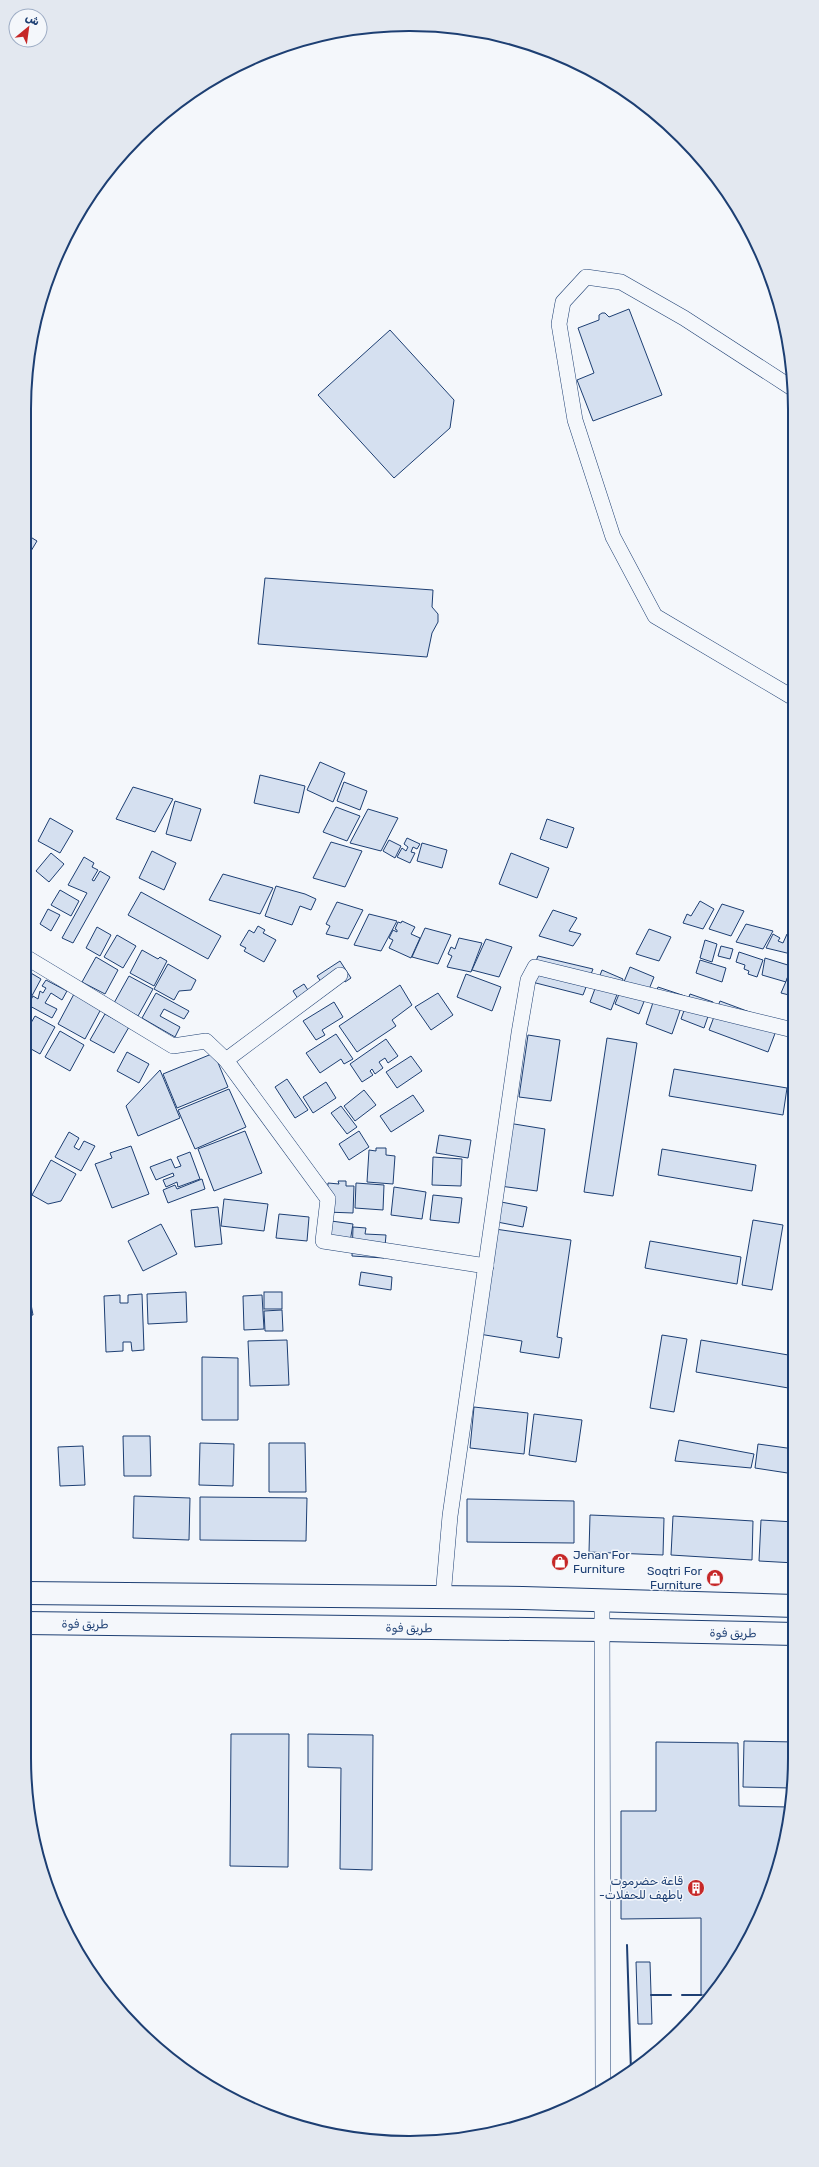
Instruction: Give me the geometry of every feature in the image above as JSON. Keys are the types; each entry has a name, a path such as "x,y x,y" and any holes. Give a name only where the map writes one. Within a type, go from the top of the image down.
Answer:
{"highway":[{"path":"31,1593 443,1597 788,1606"},
{"name":"طريق فوة","path":"31,1623 602,1630 788,1634"}],"street":[{"path":"787,385 684,318 621,282 586,277 563,302 559,324 575,420 613,537 655,616 788,695"},
{"path":"31,960 173,1046 206,1040 226,1060 328,1199 323,1241 486,1266"},
{"path":"443,1597 450,1516 486,1266 528,980 535,967 788,1029"},
{"path":"226,1060 340,975"},
{"path":"602,1601 603,2083"}],"building":[{"path":"629,309 662,395 593,421 577,380 594,373 578,328 599,320 599,315 602,313 605,313 609,317"},
{"path":"390,330 454,400 450,428 394,478 318,395"},
{"path":"31,537 37,541 31,551"},
{"path":"265,578 433,590 432,607 438,614 438,622 432,633 427,657 258,644"},
{"path":"320,762 345,773 333,802 307,790"},
{"path":"260,775 305,786 299,813 254,803"},
{"path":"344,782 367,791 360,810 337,801"},
{"path":"133,787 173,799 155,832 116,819"},
{"path":"175,801 201,809 191,841 166,834"},
{"path":"336,807 360,816 347,841 323,832"},
{"path":"368,809 398,818 381,851 350,843"},
{"path":"50,818 73,831 60,853 38,841"},
{"path":"547,819 574,828 567,848 540,839"},
{"path":"407,838 420,844 417,849 413,847 411,852 415,853 410,863 397,857 402,848 406,851 408,847 404,844"},
{"path":"389,840 401,846 395,858 383,851"},
{"path":"331,842 362,851 345,887 313,878"},
{"path":"422,843 447,850 442,868 417,861"},
{"path":"152,851 176,863 164,890 139,878"},
{"path":"51,853 64,864 49,882 36,871"},
{"path":"511,853 549,868 537,898 499,884"},
{"path":"84,857 94,863 92,867 98,870 92,880 94,881 100,871 110,877 73,943 62,938 87,893 68,885"},
{"path":"223,874 273,888 260,914 209,900"},
{"path":"276,886 305,894 316,899 311,910 300,906 292,925 265,916"},
{"path":"60,890 79,901 71,916 51,905"},
{"path":"141,892 221,936 208,959 128,915"},
{"path":"700,901 714,909 703,929 683,923 687,914 691,916"},
{"path":"337,902 363,910 348,939 326,934 330,926 326,924"},
{"path":"722,904 744,911 731,936 709,929"},
{"path":"48,909 60,915 51,931 40,924"},
{"path":"553,910 577,918 569,931 581,934 573,946 539,936"},
{"path":"369,914 397,921 381,951 354,945"},
{"path":"402,921 415,927 411,934 420,938 411,958 389,948 393,940 389,938 393,930 397,932 395,929 398,922 401,923"},
{"path":"746,924 773,931 763,949 736,942"},
{"path":"258,926 265,930 263,933 276,940 264,962 244,951 246,948 240,945 249,930 254,933"},
{"path":"97,927 111,935 100,956 86,948"},
{"path":"425,928 451,935 438,964 412,957"},
{"path":"649,929 671,937 659,961 636,954"},
{"path":"773,934 780,938 778,941 783,943 788,934 788,953 766,948"},
{"path":"117,935 136,946 123,968 104,957"},
{"path":"459,938 482,943 471,972 447,967 452,956 448,954 451,947 455,949"},
{"path":"486,939 512,947 499,977 472,970"},
{"path":"705,940 717,944 712,962 700,958"},
{"path":"721,946 733,949 730,959 718,956"},
{"path":"142,950 158,959 160,957 167,961 154,986 130,973"},
{"path":"739,952 763,960 757,977 748,974 749,971 744,969 745,965 736,962"},
{"path":"538,956 593,969 583,995 528,981"},
{"path":"96,957 118,970 105,994 82,982"},
{"path":"765,958 788,965 788,976 786,982 762,975"},
{"path":"700,960 726,968 722,982 696,973"},
{"path":"340,961 351,978 345,982 341,975 324,986 317,976"},
{"path":"168,964 196,980 191,990 179,991 174,1000 154,989"},
{"path":"630,967 654,977 639,1014 615,1004"},
{"path":"602,970 623,979 611,1010 590,1002"},
{"path":"31,973 41,979 31,998"},
{"path":"466,974 501,987 492,1011 457,997"},
{"path":"129,976 153,989 138,1016 114,1003"},
{"path":"788,977 788,995 781,993"},
{"path":"46,980 67,991 62,1000 51,993 45,1003 57,1009 52,1018 31,1007 31,1000 33,996 38,999 40,991 43,993 46,988 42,986"},
{"path":"304,984 313,998 302,1005 293,991"},
{"path":"400,985 412,1005 392,1020 396,1026 357,1052 339,1026"},
{"path":"658,987 685,996 672,1034 646,1024"},
{"path":"156,993 189,1011 184,1019 164,1009 160,1016 180,1027 175,1037 142,1018"},
{"path":"438,993 453,1015 431,1030 415,1007"},
{"path":"74,994 101,1009 85,1039 58,1024"},
{"path":"690,994 713,1002 704,1028 681,1019"},
{"path":"720,1001 779,1023 768,1052 709,1030"},
{"path":"334,1002 343,1017 322,1030 325,1035 316,1040 303,1021"},
{"path":"105,1014 129,1027 114,1053 90,1040"},
{"path":"35,1016 55,1027 40,1054 31,1049 31,1023"},
{"path":"60,1031 84,1045 70,1071 45,1057"},
{"path":"336,1034 353,1059 344,1064 341,1059 320,1073 306,1053"},
{"path":"528,1035 560,1040 551,1101 519,1097"},
{"path":"607,1038 637,1043 613,1196 584,1192"},
{"path":"386,1039 398,1056 388,1063 385,1058 379,1062 383,1068 375,1074 372,1069 370,1071 373,1075 362,1082 350,1064"},
{"path":"127,1052 149,1064 139,1083 117,1071"},
{"path":"214,1053 228,1087 177,1108 163,1074"},
{"path":"411,1056 422,1071 397,1088 386,1072"},
{"path":"674,1069 787,1088 783,1115 669,1096"},
{"path":"160,1070 180,1118 138,1136 126,1106"},
{"path":"287,1079 308,1110 295,1118 275,1087"},
{"path":"326,1082 336,1098 313,1113 303,1097"},
{"path":"229,1089 246,1127 195,1149 178,1110"},
{"path":"364,1090 376,1105 355,1121 344,1106"},
{"path":"413,1095 424,1111 391,1132 380,1116"},
{"path":"341,1106 357,1127 347,1134 331,1113"},
{"path":"508,1123 545,1129 537,1191 500,1186"},
{"path":"245,1131 262,1173 214,1191 198,1149"},
{"path":"359,1131 369,1147 349,1160 339,1144"},
{"path":"69,1132 79,1138 74,1147 79,1150 84,1141 95,1146 81,1171 55,1157"},
{"path":"439,1135 471,1140 468,1158 436,1153"},
{"path":"131,1146 149,1194 112,1208 95,1164 112,1158 110,1153"},
{"path":"376,1148 386,1148 386,1155 395,1156 393,1184 367,1182 369,1150 376,1151"},
{"path":"662,1149 756,1165 752,1191 658,1175"},
{"path":"190,1152 200,1179 178,1187 177,1182 166,1187 163,1180 174,1176 173,1173 156,1180 150,1167 171,1159 175,1168 181,1166 177,1157"},
{"path":"433,1157 462,1159 461,1186 432,1185"},
{"path":"51,1160 76,1174 61,1201 48,1204 32,1195"},
{"path":"202,1179 205,1189 168,1203 163,1190 175,1185 177,1189"},
{"path":"338,1181 346,1181 346,1186 354,1186 353,1213 326,1212 328,1183 339,1184"},
{"path":"356,1183 384,1185 383,1210 355,1208"},
{"path":"394,1187 426,1192 422,1219 391,1215"},
{"path":"433,1195 462,1198 459,1223 430,1220"},
{"path":"224,1199 268,1204 264,1231 221,1226"},
{"path":"496,1201 527,1207 523,1227 492,1221"},
{"path":"218,1207 222,1244 195,1247 191,1210"},
{"path":"279,1214 309,1217 307,1241 276,1238"},
{"path":"324,1220 353,1224 349,1248 321,1245"},
{"path":"753,1220 783,1225 772,1290 742,1285"},
{"path":"161,1224 177,1254 143,1271 128,1241"},
{"path":"353,1227 366,1228 365,1234 386,1235 384,1258 352,1256"},
{"path":"495,1229 571,1240 557,1337 562,1338 559,1358 520,1352 522,1341 479,1334"},
{"path":"650,1241 741,1257 737,1284 645,1268"},
{"path":"361,1272 392,1277 391,1290 359,1285"},
{"path":"186,1292 187,1322 148,1324 147,1294"},
{"path":"264,1292 282,1292 282,1309 264,1309"},
{"path":"142,1294 144,1350 132,1351 131,1342 123,1342 123,1351 106,1352 104,1296 120,1295 120,1303 128,1303 128,1295"},
{"path":"262,1295 264,1329 244,1330 243,1296"},
{"path":"31,1304 33,1315 31,1315"},
{"path":"282,1310 283,1331 265,1331 264,1311"},
{"path":"662,1335 687,1339 674,1412 650,1408"},
{"path":"287,1340 289,1385 250,1386 248,1341"},
{"path":"701,1340 788,1355 788,1388 696,1372"},
{"path":"202,1357 238,1358 238,1420 202,1420"},
{"path":"474,1407 528,1413 524,1454 470,1448"},
{"path":"534,1414 582,1420 576,1462 529,1455"},
{"path":"123,1436 150,1436 151,1476 124,1476"},
{"path":"679,1440 754,1454 751,1468 675,1461"},
{"path":"200,1443 234,1444 233,1486 199,1485"},
{"path":"269,1443 305,1443 306,1492 269,1492"},
{"path":"758,1444 788,1448 788,1473 755,1468"},
{"path":"83,1446 85,1485 60,1486 58,1447"},
{"path":"134,1496 190,1498 189,1540 133,1538"},
{"path":"200,1497 307,1498 306,1541 200,1540"},
{"path":"467,1499 574,1501 574,1543 467,1542"},
{"path":"590,1515 664,1518 663,1555 589,1552"},
{"path":"673,1516 753,1521 752,1560 671,1555"},
{"path":"761,1520 788,1522 788,1563 759,1561"},
{"path":"231,1734 289,1734 288,1867 230,1866"},
{"path":"308,1734 373,1735 372,1870 340,1869 341,1768 308,1767"},
{"path":"744,1741 788,1742 787,1788 743,1787"},
{"name":"قاعة حضرموت -باطهف للحفلات","path":"656,1742 738,1743 739,1806 785,1807 775,1855 759,1902 737,1947 704,1995 701,1995 701,1918 621,1919 621,1811 656,1811"},
{"path":"636,1962 650,1962 652,2024 638,2024"}],"wall":[{"path":"627,1945 631,2064"},
{"path":"651,1995 671,1995"},
{"path":"682,1995 701,1995"}],"place":[{"name":"Jenan For Furniture","path":"560,1562"},
{"name":"Soqtri For Furniture","path":"715,1578"},
{"name":"قاعة حضرموت -باطهف للحفلات","path":"696,1888"}]}
